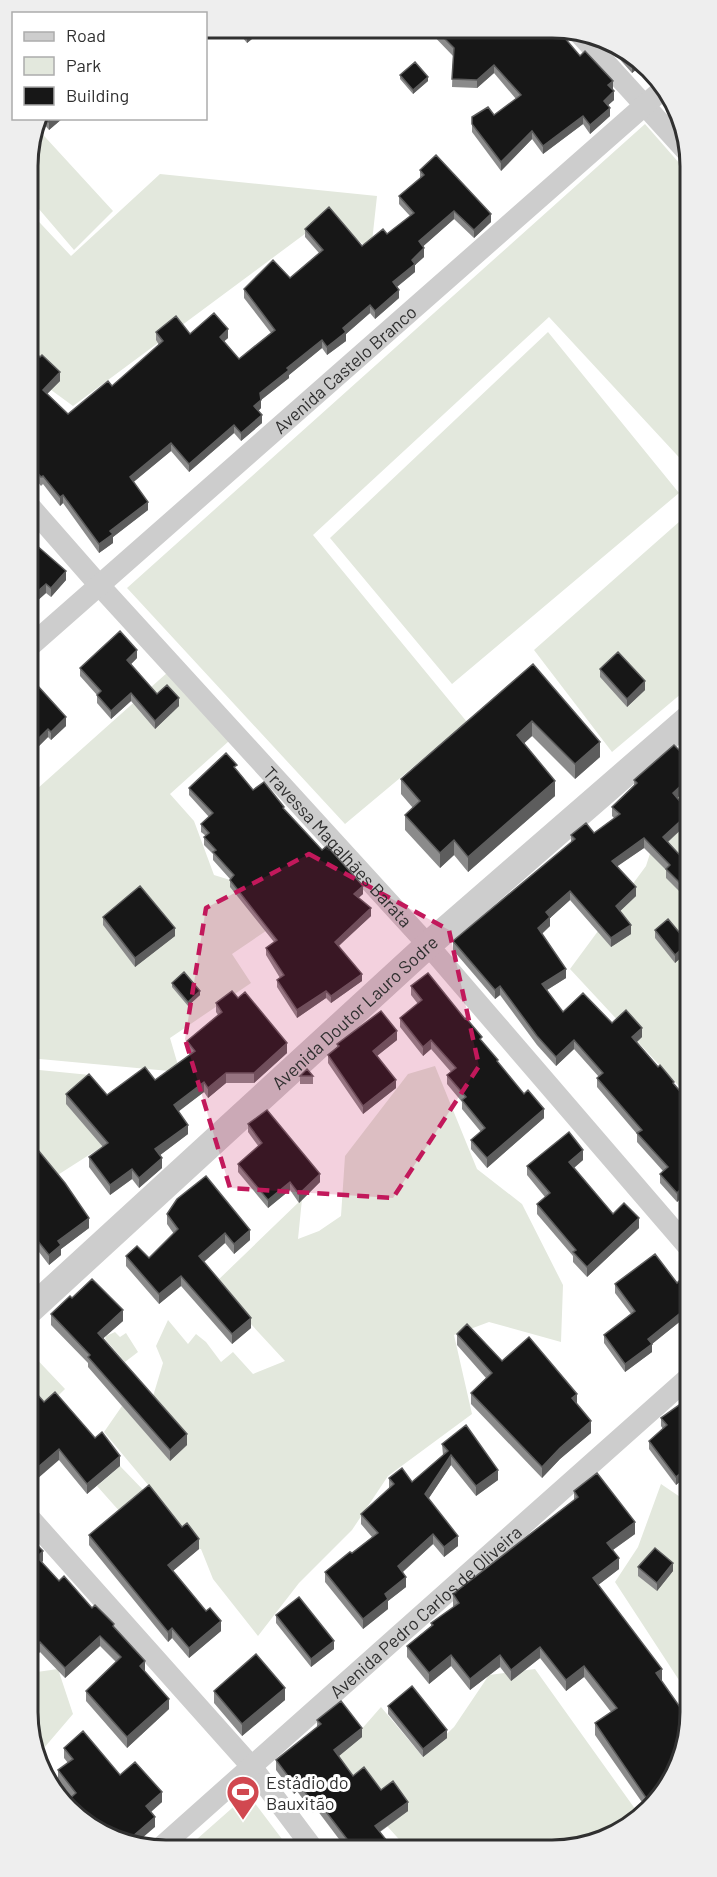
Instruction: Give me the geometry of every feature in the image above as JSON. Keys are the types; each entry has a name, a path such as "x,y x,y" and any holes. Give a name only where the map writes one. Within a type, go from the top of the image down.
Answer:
{"street":[{"path":"588,43 677,141"},
{"name":"Avenida Castelo Branco","path":"38,639 657,94"},
{"name":"Travessa Magalhães Barata","path":"38,515 428,945 679,1237"},
{"name":"Avenida Doutor Lauro Sodre","path":"38,1303 428,945 680,726"},
{"name":"Avenida Pedro Carlos de Oliveira","path":"169,1840 679,1386"},
{"path":"38,1527 252,1767 307,1840"}],"highlighted area":[{"path":"309,854 449,930 479,1066 393,1198 230,1188 185,1039 206,908"}],"green space":[{"path":"645,124 680,164 680,458 549,317 313,535 467,722 345,824 127,588"},
{"path":"42,134 113,211 74,250 38,208 38,158"},
{"path":"160,174 377,196 371,251 329,216 73,406 38,380 38,221 71,256"},
{"path":"548,332 679,493 452,684 330,538"},
{"path":"680,521 680,695 612,752 534,650"},
{"path":"168,672 229,741 170,794 194,821 214,875 266,891 285,918 232,954 251,983 170,1038 180,1072 38,1059 38,788"},
{"path":"680,762 679,1087 570,969 646,866"},
{"path":"435,1066 477,1169 522,1204 563,1285 561,1342 489,1322 454,1335 472,1414 388,1476 352,1530 299,1583 258,1636 213,1579 201,1549 165,1548 164,1504 104,1432 122,1406 170,1460 187,1445 151,1403 163,1363 156,1346 168,1320 188,1344 196,1334 206,1342 221,1362 233,1352 253,1374 285,1361 214,1284 302,1199 298,1239 319,1231 341,1216 345,1156 408,1074"},
{"path":"38,1070 90,1075 83,1089 103,1146 53,1178 38,1160"},
{"path":"115,1332 120,1337 126,1333 138,1352 125,1362 105,1339 106,1336"},
{"path":"38,1360 65,1389 38,1415"},
{"path":"120,1466 149,1496 121,1513 97,1486"},
{"path":"661,1484 679,1496 679,1680 615,1582 638,1547"},
{"path":"58,1669 73,1714 43,1749 39,1728 38,1672"},
{"path":"535,1669 635,1809 600,1830 576,1837 551,1840 400,1840 331,1764 381,1707 423,1757 454,1727 489,1675"},
{"name":"Estádio do Bauxitão","path":"248,1794 283,1840 196,1840"}],"building":[{"path":"444,38 565,39 580,56 585,51 613,81 608,85 614,91 604,101 610,108 590,125 583,116 543,146 532,131 501,162 472,124 472,117 488,107 494,115 521,95 494,65 477,80 452,79 454,48"},
{"path":"415,62 428,77 413,90 400,75"},
{"path":"436,155 491,214 474,230 454,211 419,241 424,248 412,260 415,264 393,282 399,290 375,311 370,305 343,328 346,332 327,347 322,340 287,368 289,370 260,393 261,400 254,406 262,415 241,433 234,425 189,464 171,443 130,477 148,502 110,531 113,534 99,544 63,495 60,497 43,476 38,474 38,355 40,357 42,355 60,372 43,390 68,414 108,381 112,386 163,341 156,332 176,316 190,334 214,313 228,329 220,337 239,359 275,330 244,289 273,260 290,278 323,250 305,229 329,207 362,246 383,229 387,234 414,213 399,196 424,175 420,170"},
{"path":"38,547 66,571 51,588 46,584 38,591"},
{"path":"120,631 137,650 127,660 157,694 167,685 179,698 155,721 131,693 111,711 97,695 101,691 80,668"},
{"path":"618,652 645,681 627,699 600,669"},
{"path":"533,664 600,742 575,764 532,721 517,735 555,781 468,857 454,840 440,853 405,815 420,801 401,779"},
{"path":"38,686 66,717 51,732 48,729 38,739"},
{"path":"674,745 680,751 680,787 673,793 680,801 680,822 663,837 680,855 680,883 666,869 670,865 644,838 612,861 636,887 616,906 631,925 611,938 570,891 546,912 550,917 538,928 566,969 542,984 563,1012 583,993 612,1023 626,1010 642,1028 632,1037 658,1067 660,1065 679,1091 679,1191 677,1193 660,1174 668,1167 637,1133 642,1130 597,1078 603,1073 574,1040 556,1057 537,1036 500,986 495,990 453,941 575,839 571,835 586,823 594,833 620,814 612,807 637,783 634,780"},
{"path":"226,753 237,765 234,767 253,790 264,782 283,808 322,850 327,846 363,886 354,894 371,908 335,942 362,974 331,996 326,991 297,1010 277,980 284,975 266,948 277,940 230,880 234,875 213,852 216,850 204,837 209,833 201,824 213,813 189,788"},
{"path":"140,886 175,928 135,958 103,917"},
{"path":"668,919 680,933 679,951 675,955 655,930"},
{"path":"184,972 200,991 188,1002 172,983"},
{"path":"428,973 482,1037 480,1039 524,1094 528,1090 544,1109 487,1158 471,1140 485,1128 462,1100 466,1097 447,1075 456,1068 431,1040 423,1047 400,1018 422,1000 411,986"},
{"path":"232,991 238,998 245,992 287,1043 254,1073 226,1073 208,1088 204,1082 174,1105 188,1125 155,1149 162,1158 139,1178 132,1169 110,1185 89,1157 108,1143 66,1094 89,1074 107,1095 145,1067 155,1080 195,1051 187,1041 222,1012 216,1003"},
{"path":"381,1011 397,1031 373,1051 396,1080 363,1106 328,1055 339,1046 337,1044"},
{"path":"307,1069 313,1076 300,1076"},
{"path":"267,1110 320,1174 299,1194 290,1182 268,1200 238,1164 262,1143 248,1124"},
{"path":"569,1132 583,1150 569,1162 613,1214 624,1203 639,1218 587,1267 573,1252 576,1250 537,1204 550,1193 527,1166"},
{"path":"38,1150 89,1218 58,1241 61,1245 49,1255 38,1241"},
{"path":"206,1176 250,1230 234,1244 225,1233 199,1256 251,1318 232,1334 181,1276 159,1294 126,1256 137,1246 149,1258 178,1229 167,1214 177,1199"},
{"path":"655,1254 677,1283 679,1281 679,1314 648,1339 652,1344 625,1364 604,1335 635,1311 615,1284"},
{"path":"92,1279 123,1310 98,1333 187,1434 170,1450 88,1357 90,1355 51,1314"},
{"path":"467,1324 502,1361 529,1337 577,1394 572,1398 591,1421 542,1467 471,1393 492,1373 457,1334"},
{"path":"55,1392 95,1438 102,1432 120,1456 87,1484 59,1449 38,1467 38,1395 44,1402"},
{"path":"679,1405 679,1474 676,1477 649,1441 667,1425 661,1418"},
{"path":"466,1425 498,1470 476,1486 451,1455 425,1494 458,1536 444,1547 433,1534 398,1566 406,1577 385,1594 388,1599 363,1619 325,1572 378,1533 361,1514 394,1484 389,1478 402,1468 412,1482 448,1451 442,1444"},
{"path":"597,1473 635,1522 607,1543 619,1558 593,1578 662,1669 656,1673 679,1706 678,1728 670,1760 646,1798 595,1723 617,1708 584,1666 566,1680 540,1647 511,1670 500,1655 470,1679 451,1655 429,1673 407,1646 433,1625 431,1623 459,1603 453,1594 578,1497 574,1491"},
{"path":"149,1485 182,1527 187,1523 199,1539 168,1565 206,1611 210,1608 221,1621 189,1648 172,1628 168,1632 89,1535"},
{"path":"38,1546 43,1551 38,1556"},
{"path":"655,1548 673,1563 657,1583 638,1567"},
{"path":"38,1558 59,1581 64,1576 92,1608 95,1605 114,1624 113,1626 145,1661 140,1666 169,1699 127,1737 86,1691 121,1657 100,1636 65,1668 40,1642 38,1644"},
{"path":"299,1597 334,1641 311,1659 276,1615"},
{"path":"256,1654 285,1688 242,1724 214,1691"},
{"path":"412,1686 447,1730 423,1749 388,1706"},
{"path":"341,1701 362,1728 334,1750 353,1776 364,1767 381,1790 393,1781 408,1802 375,1826 386,1840 348,1840 317,1800 313,1803 297,1781 294,1784 276,1760 321,1724 317,1720"},
{"path":"83,1731 120,1775 135,1762 162,1792 146,1806 155,1817 134,1835 109,1826 88,1813 71,1797 76,1793 58,1770 73,1759 64,1748"}],"place":[{"name":"Estádio do Bauxitão","path":"243,1821"}]}
